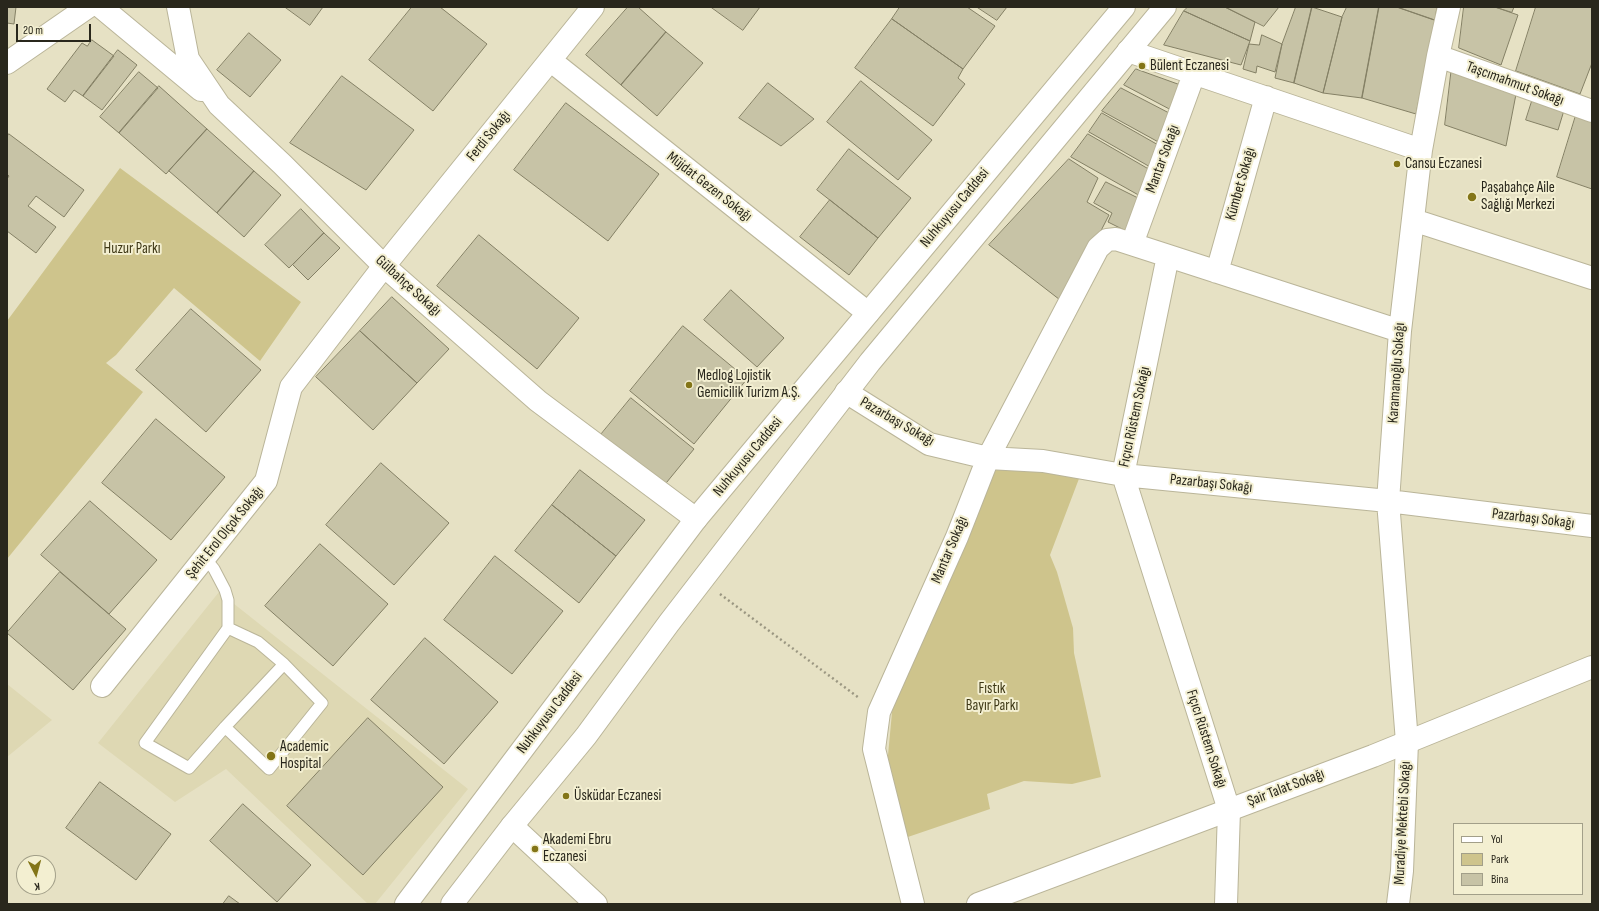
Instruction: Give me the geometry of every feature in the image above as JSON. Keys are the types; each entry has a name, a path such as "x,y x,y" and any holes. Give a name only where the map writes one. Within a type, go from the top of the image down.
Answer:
{"street":[{"path":"8,65 88,7"},
{"path":"101,7 219,105"},
{"name":"Gülbahçe Sokağı","path":"178,7 188,59 219,105 282,164 384,266 538,401 696,519"},
{"name":"Ferdi Sokağı","path":"384,266 593,7"},
{"name":"Nuhkuyusu Caddesi","path":"406,904 696,519 1124,7"},
{"path":"452,904 512,826 586,736 846,392 1165,7"},
{"name":"Karamanoğlu Sokağı","path":"1407,742 1388,501 1400,331 1421,150 1438,56 1449,7"},
{"path":"1128,51 1421,150"},
{"name":"Taşcımahmut Sokağı","path":"1438,56 1592,111"},
{"name":"Müjdat Gezen Sokağı","path":"550,60 868,313"},
{"name":"Mantar Sokağı","path":"1132,244 1194,74"},
{"name":"Kümbet Sokağı","path":"1217,272 1266,97"},
{"path":"1413,220 1592,278"},
{"name":"Mantar Sokağı","path":"913,904 874,749 879,712 956,537 988,458 1098,248 1107,240 1116,239 1168,256"},
{"path":"1168,256 1400,331"},
{"name":"Fıçıcı Rüstem Sokağı","path":"1168,256 1123,475 1229,810 1226,904"},
{"name":"Şehit Erol Olçok Sokağı","path":"102,686 266,481 290,387 384,266"},
{"name":"Pazarbaşı Sokağı","path":"846,392 929,444 988,458 1043,461 1123,475 1388,501 1592,526"},
{"name":"Şair Talat Sokağı","path":"978,904 1407,742 1592,666"},
{"name":"Muradiye Mektebi Sokağı","path":"1398,904 1402,871 1407,742"},
{"path":"512,826 596,904"}],"lane":[{"path":"205,558 214,569 225,590 228,600 228,628 145,743 189,768 284,664"},
{"path":"225,727 269,769 322,703 284,664 258,642 228,628"}],"path":[{"path":"702,581 879,712"}],"shaded area":[{"name":"Academic Hospital","path":"219,592 468,789 375,904 368,904 226,769 175,802 98,743"},
{"path":"7,684 52,720 7,757"}],"green space":[{"name":"Huzur Parkı","path":"120,168 301,302 260,361 174,288 116,355 106,363 143,392 7,559 7,321"},
{"name":"Fıstık Bayır Parkı","path":"985,463 1080,476 1050,555 1057,572 1073,628 1074,653 1101,777 1072,784 1024,781 987,794 990,809 902,839 887,766 893,702"}],"building":[{"path":"7,7 16,7 14,24 7,23"},
{"path":"285,7 323,7 310,25"},
{"path":"412,7 440,7 487,44 433,111 369,60"},
{"path":"628,7 638,7 666,32 621,85 586,55"},
{"path":"711,7 760,7 743,30"},
{"path":"900,7 967,7 995,26 963,69 892,19"},
{"path":"977,7 1007,7 997,20"},
{"path":"1188,7 1225,7 1255,22 1250,41 1184,11"},
{"path":"1225,7 1279,7 1264,26"},
{"path":"1296,7 1312,7 1294,83 1275,78 1282,44"},
{"path":"1312,7 1342,17 1323,93 1294,83"},
{"path":"1347,7 1379,7 1362,98 1323,93 1342,17"},
{"path":"1379,7 1397,7 1435,20 1416,114 1362,98"},
{"path":"1397,7 1437,7 1435,20"},
{"path":"1464,7 1495,7 1518,15 1501,65 1459,48"},
{"path":"1495,7 1514,7 1512,12"},
{"path":"1536,7 1592,7 1592,63 1580,94 1516,71"},
{"path":"1184,11 1250,41 1241,65 1164,45"},
{"path":"892,19 963,69 958,78 965,84 933,126 855,68"},
{"path":"666,32 703,63 657,116 621,85"},
{"path":"249,33 281,60 250,97 217,70"},
{"path":"1262,35 1282,44 1275,72 1257,66 1256,73 1243,69 1249,44 1259,45"},
{"path":"92,40 114,56 83,96 74,90 65,102 47,89 82,43 87,46"},
{"path":"118,50 137,65 102,110 83,96"},
{"path":"1452,66 1517,89 1506,146 1445,125"},
{"path":"1136,69 1186,87 1175,112 1124,85"},
{"path":"139,72 158,88 119,133 100,117"},
{"path":"342,76 414,130 366,190 290,143"},
{"path":"861,81 932,140 898,180 827,122"},
{"path":"768,83 814,119 781,146 739,118"},
{"path":"159,86 207,129 166,174 119,133"},
{"path":"1121,88 1171,114 1162,144 1102,111"},
{"path":"1534,95 1565,107 1558,130 1526,120"},
{"path":"566,103 659,174 608,241 514,170"},
{"path":"1577,112 1592,117 1592,189 1557,177"},
{"path":"1102,113 1160,146 1152,168 1089,132"},
{"path":"207,129 254,171 217,213 169,171"},
{"path":"9,134 84,190 64,217 36,196 28,206 56,227 36,253 7,231 7,179 9,176 7,174 7,137"},
{"path":"1088,134 1152,171 1142,197 1071,157"},
{"path":"849,149 911,198 878,238 817,190"},
{"path":"1069,159 1098,178 1087,202 1109,215 1064,303 989,245"},
{"path":"254,171 281,195 244,237 217,213"},
{"path":"1106,182 1140,199 1126,231 1108,222 1112,213 1094,203"},
{"path":"830,200 878,238 849,275 800,237"},
{"path":"301,209 324,233 289,268 265,245"},
{"path":"324,233 340,248 308,280 293,265"},
{"path":"479,235 579,318 537,369 437,286"},
{"path":"731,290 784,338 757,367 704,320"},
{"path":"392,297 449,349 417,383 360,331"},
{"path":"191,309 261,370 206,432 136,370"},
{"name":"Medlog Lojistik Gemicilik Turizm A.Ş.","path":"683,326 747,379 694,444 630,391"},
{"path":"360,331 417,383 373,430 316,377"},
{"path":"631,398 694,449 662,488 599,437"},
{"path":"156,419 225,477 171,540 102,483"},
{"path":"381,463 449,523 394,585 326,525"},
{"path":"580,470 645,520 616,556 552,505"},
{"path":"90,501 157,560 109,614 41,555"},
{"path":"552,505 616,556 579,603 515,551"},
{"path":"320,544 388,604 333,666 265,606"},
{"path":"495,556 563,611 512,674 444,620"},
{"path":"60,572 126,629 73,690 7,633"},
{"path":"425,638 498,702 444,764 371,700"},
{"path":"368,718 443,787 363,875 287,806"},
{"path":"100,782 171,834 136,880 66,828"},
{"path":"243,804 311,865 277,902 210,841"},
{"path":"229,896 240,904 223,904"}],"place":[{"name":"Bülent Eczanesi","path":"1142,66"},
{"name":"Cansu Eczanesi","path":"1397,164"},
{"name":"Paşabahçe Aile Sağlığı Merkezi","path":"1472,197"},
{"name":"Medlog Lojistik Gemicilik Turizm A.Ş.","path":"689,385"},
{"name":"Academic Hospital","path":"271,756"},
{"name":"Üsküdar Eczanesi","path":"566,796"},
{"name":"Akademi Ebru Eczanesi","path":"535,849"}]}
